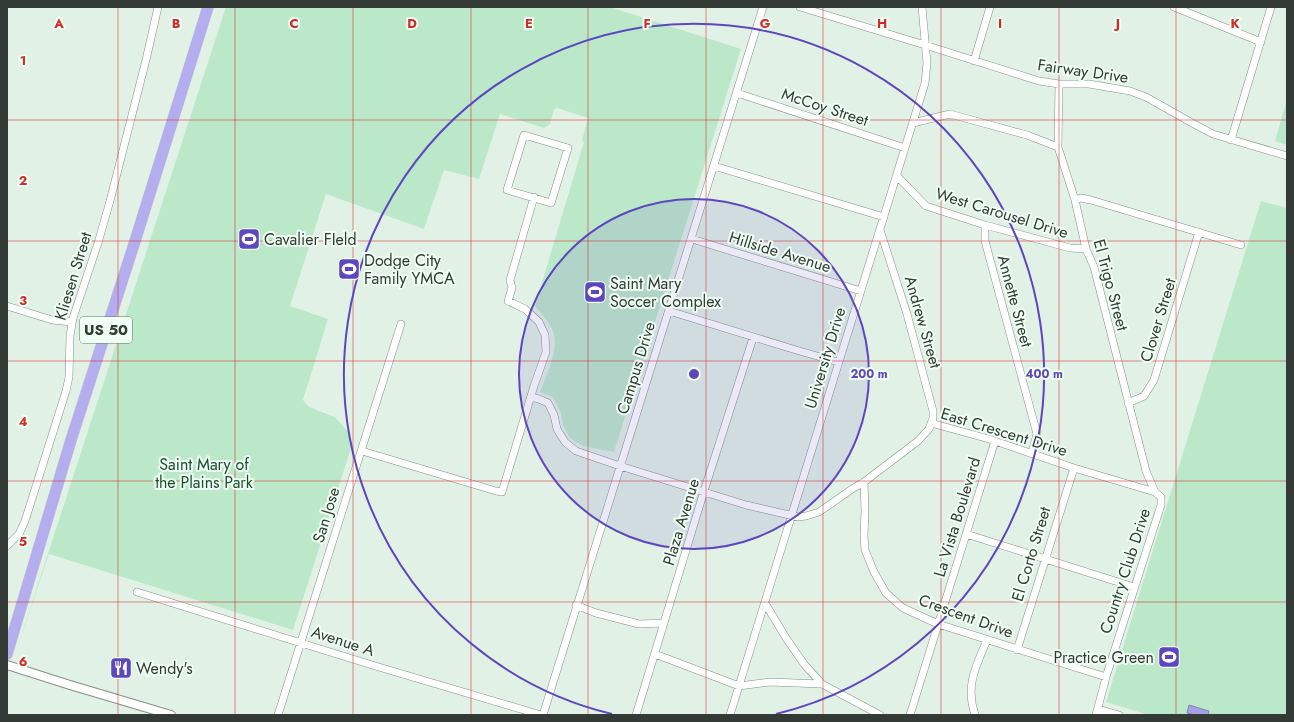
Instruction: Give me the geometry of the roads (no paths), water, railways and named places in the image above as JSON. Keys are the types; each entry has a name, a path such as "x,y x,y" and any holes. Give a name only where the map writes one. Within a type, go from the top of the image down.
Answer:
{"highway":[{"name":"US 50","path":"7,654 71,440 208,7"}],"street":[{"name":"Kliesen Street","path":"7,546 19,534 25,521 66,391 69,376 70,336 72,322 110,201 158,7"},
{"name":"Campus Drive","path":"542,715 692,239 763,7"},
{"name":"Fairway Drive","path":"800,7 1039,81 1059,84 1089,84 1130,91 1146,97 1213,134 1287,156"},
{"name":"University Drive","path":"730,715 925,83 927,63 922,7"},
{"path":"974,61 990,7"},
{"path":"1174,7 1261,42"},
{"path":"1231,140 1271,7"},
{"name":"El Trigo Street","path":"1059,84 1058,147 1075,200 1086,249 1094,267 1146,471 1155,492"},
{"name":"McCoy Street","path":"737,93 905,148"},
{"path":"913,123 950,114 1027,135 1058,147"},
{"path":"524,134 568,148 551,203 534,197 507,190 524,134"},
{"path":"714,166 884,217"},
{"name":"West Carousel Drive","path":"897,176 926,206 985,225 1077,250 1086,249"},
{"path":"362,451 502,492 536,379 546,352 545,335 539,322 525,309 508,301 512,288 510,280 534,197"},
{"path":"1075,200 1080,198 1091,200 1241,245"},
{"name":"Annette Street","path":"985,225 985,241 1037,434 1032,453"},
{"name":"Andrew Street","path":"880,230 907,314 933,411 931,423"},
{"name":"Clover Street","path":"1128,403 1144,396 1154,380 1199,232"},
{"name":"Hillside Avenue","path":"692,239 861,291"},
{"path":"7,306 52,320 72,322"},
{"path":"669,311 753,338 838,362"},
{"name":"San Jose","path":"278,715 401,324"},
{"name":"Plaza Avenue","path":"636,715 704,491 753,338"},
{"name":"East Crescent Drive","path":"531,397 548,403 554,415 557,429 566,442 576,451 746,505 791,516 806,516 819,512 852,488 864,482 918,441 929,429 931,423 995,441 1074,468 1155,492"},
{"name":"La Vista Boulevard","path":"910,715 982,487 995,441"},
{"name":"El Corto Street","path":"1017,650 1074,468"},
{"name":"Crescent Drive","path":"864,482 865,550 874,572 886,593 903,608 938,624 1106,677"},
{"name":"Country Club Drive","path":"1119,715 1097,712 1106,677 1161,505 1161,497 1155,492"},
{"path":"966,534 1134,587"},
{"name":"Avenue A","path":"137,592 301,642 378,668 542,715"},
{"path":"765,603 804,664 822,684 880,715"},
{"path":"576,605 596,613 639,624 664,623"},
{"path":"975,715 970,695 971,682 987,640"},
{"path":"655,654 739,686 770,682 822,684"},
{"path":"7,665 171,715"}],"place":[{"name":"Cavalier FIeld","path":"249,239"},
{"name":"Dodge City Family YMCA","path":"349,269"},
{"name":"Saint Mary Soccer Complex","path":"595,292"},
{"name":"Practice Green","path":"1169,657"},
{"name":"Wendy's","path":"121,668"}],"park label":[{"name":"Saint Mary of the Plains Park","path":"204,473"}]}
